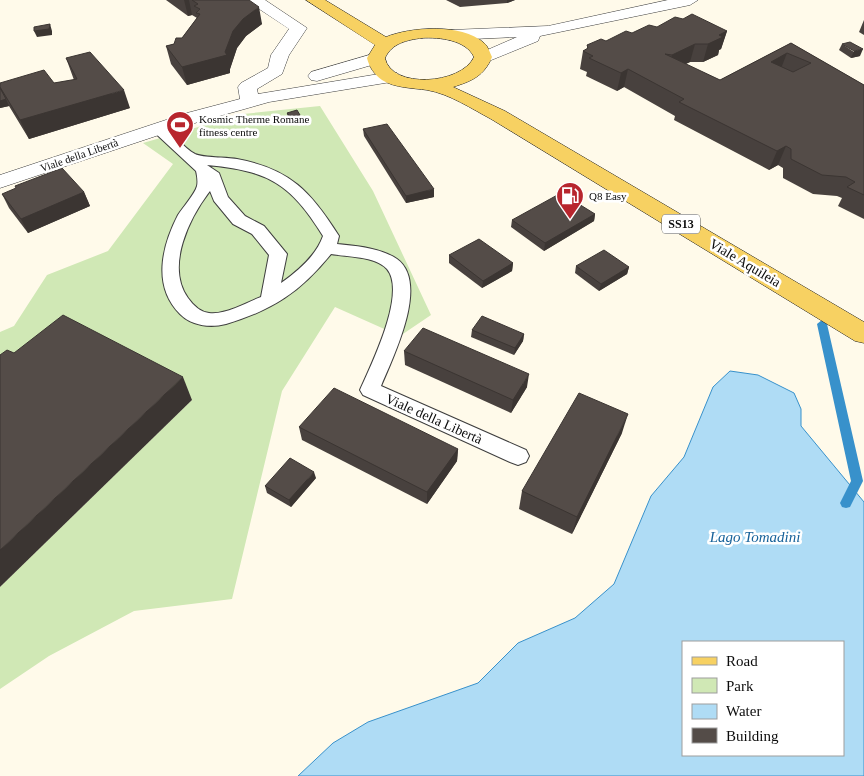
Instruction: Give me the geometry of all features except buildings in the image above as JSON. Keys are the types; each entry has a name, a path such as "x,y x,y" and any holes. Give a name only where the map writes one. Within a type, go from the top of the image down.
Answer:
{"main road":[{"path":"314,0 353,23 380,51 379,68 391,77"},
{"path":"353,23 411,34 451,35 474,44 498,114"},
{"path":"380,51 411,34"},
{"name":"Viale Aquileia","path":"391,77 415,84 430,85 455,82 474,74 484,75"},
{"name":"Viale Aquileia","path":"430,85 465,98 498,114 864,334"}],"street":[{"path":"254,0 299,28 289,39 280,55 276,70 266,78 247,87 259,99"},
{"path":"451,35 548,31 690,0"},
{"path":"484,75 548,31"},
{"name":"Viale della Libertà","path":"0,182 159,129 259,99 380,51"},
{"name":"Viale della Libertà","path":"259,99 391,77"}],"lane":[{"path":"159,129 214,176 220,198 240,220 258,230 278,254 270,301"},
{"path":"199,165 246,165 273,175 294,187 314,209 332,236 327,248 304,275 270,301 214,320 193,316 177,300 170,271 185,215 205,186 199,165"},
{"name":"Viale della Libertà","path":"327,248 383,259 394,266 403,288 397,320 370,390 518,456"}],"green space":[{"path":"320,106 373,191 431,315 400,336 335,307 282,391 232,599 134,611 49,656 0,689 0,587 192,400 0,390 0,332 14,326 47,275 108,251 173,164 143,143 243,114"}],"water":[{"name":"Lago Tomadini","path":"730,371 758,375 794,393 801,409 801,426 864,502 864,776 298,776 333,743 368,722 478,683 518,643 575,618 614,584 651,496 684,457 713,387"}],"waterway":[{"path":"822,324 857,481 846,503"}],"place":[{"name":"Kosmic Therme Romane fitness centre","path":"180,149"},
{"name":"Q8 Easy","path":"570,220"}]}
